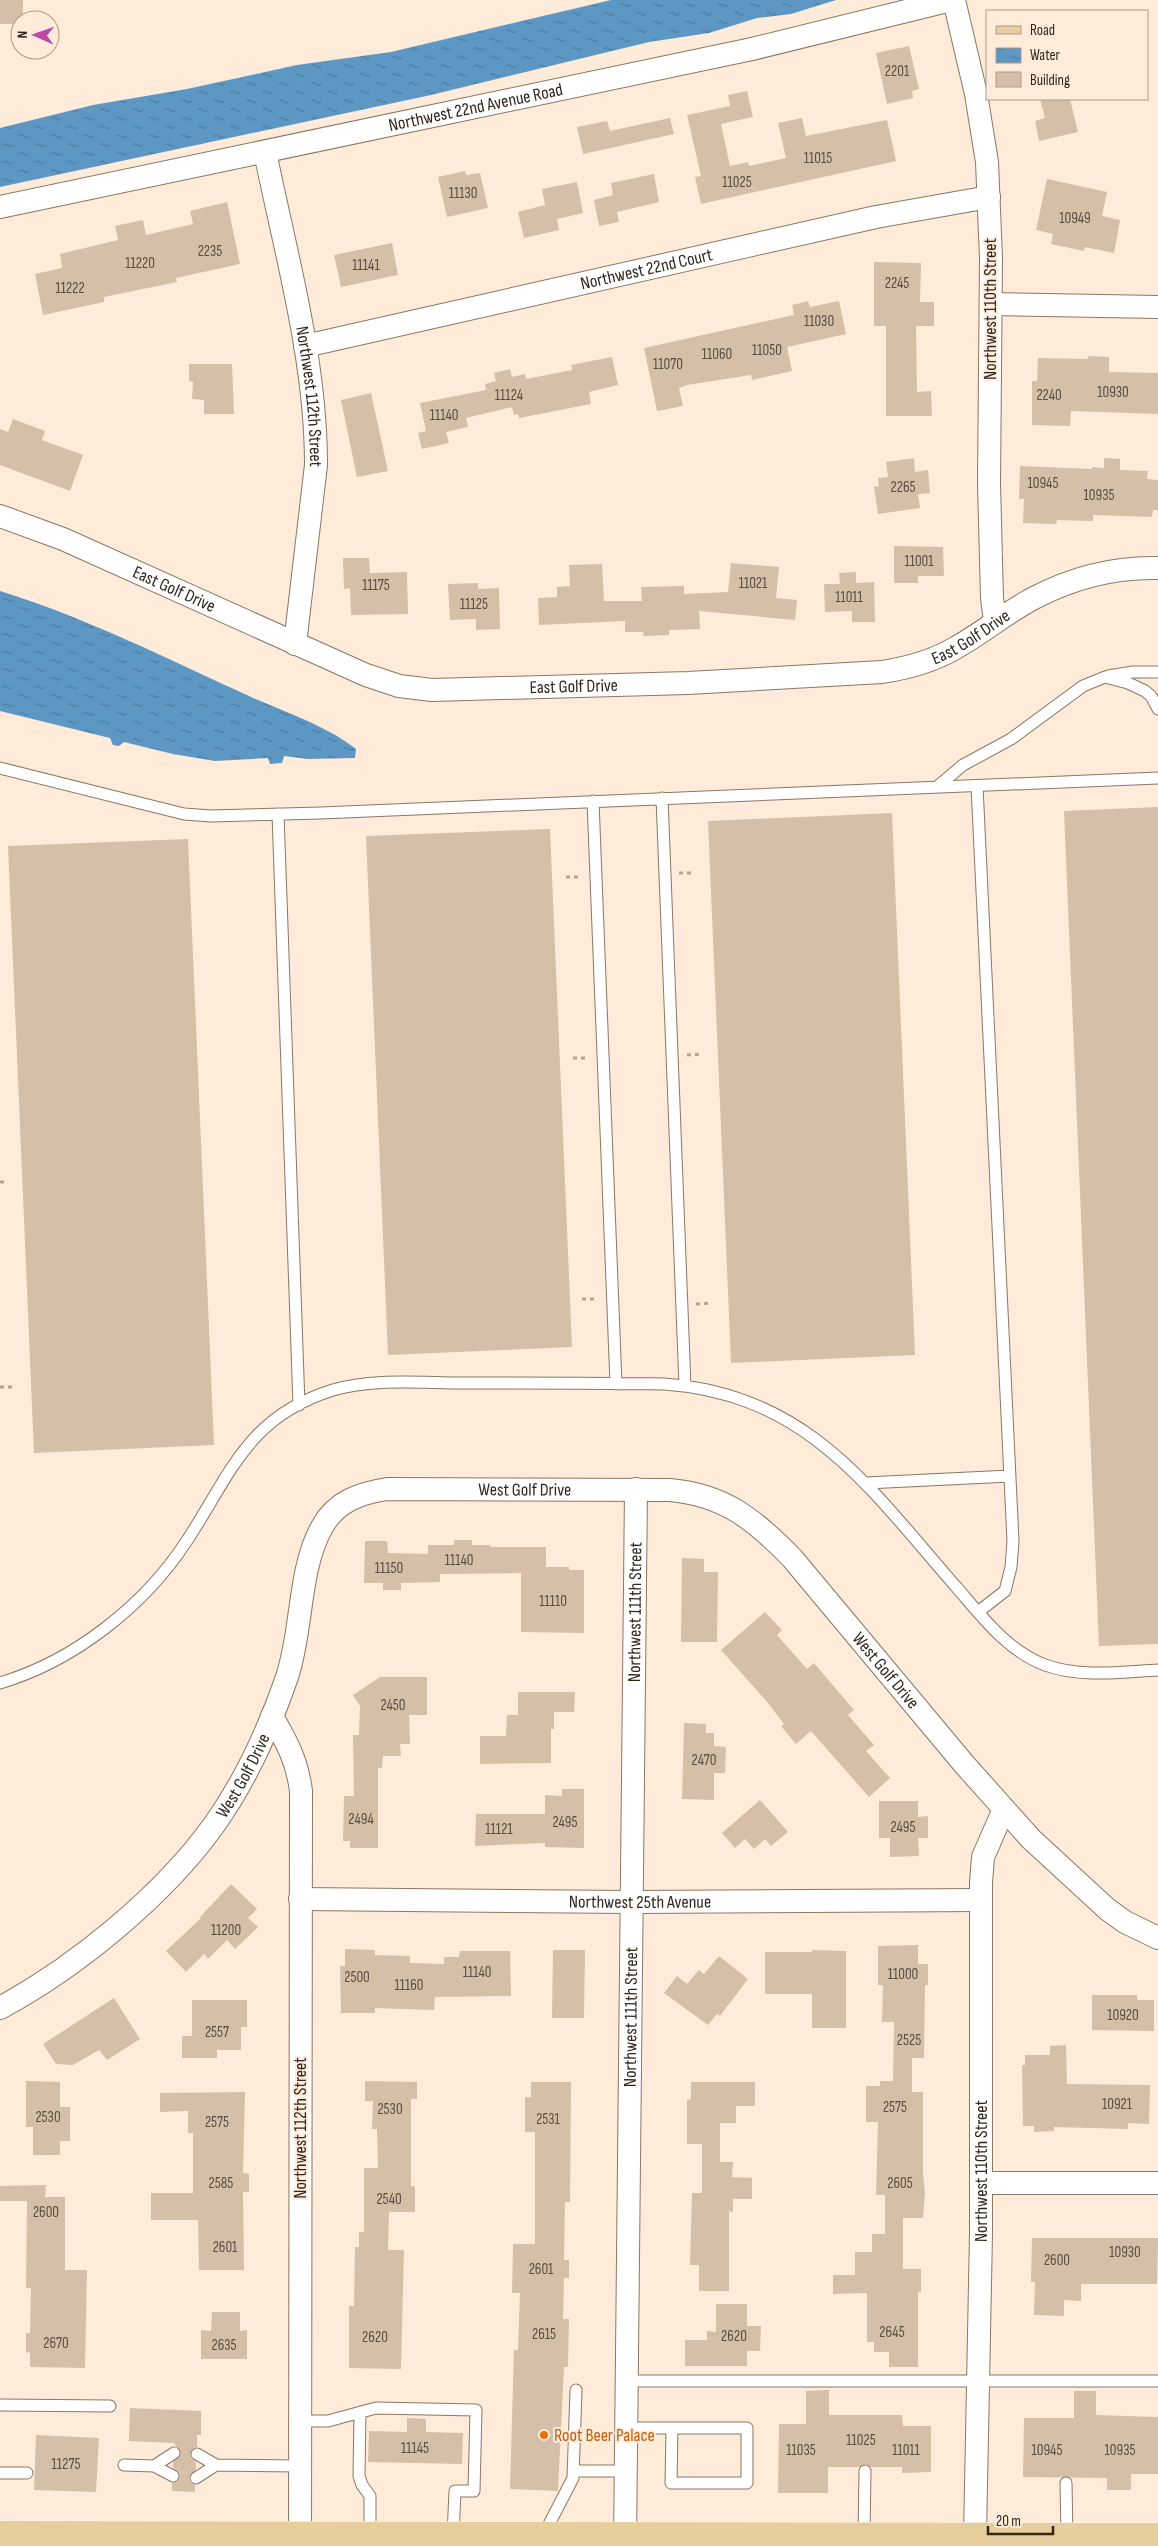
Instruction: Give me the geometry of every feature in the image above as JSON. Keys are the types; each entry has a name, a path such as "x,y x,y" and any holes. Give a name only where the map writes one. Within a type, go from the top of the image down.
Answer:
{"main road":[{"path":"0,2535 300,2541 370,2535 543,2536 625,2541 864,2536 1158,2537"}],"street":[{"name":"Northwest 22nd Avenue Road","path":"0,207 752,48 952,0"},
{"name":"Northwest 110th Street","path":"952,0 982,128 989,197 991,304 990,502 992,598 995,621"},
{"name":"Northwest 112th Street","path":"265,152 305,346 316,439 316,465 296,644"},
{"name":"Northwest 22nd Court","path":"305,346 876,217 989,197"},
{"path":"991,304 1158,307"},
{"name":"East Golf Drive","path":"0,516 63,538 366,675 417,688 449,691 640,685 850,675 898,670 945,654 1033,599 1079,579 1108,570 1158,568"},
{"name":"West Golf Drive","path":"0,2008 44,1982 96,1944 142,1904 176,1870 213,1827 244,1778 272,1716 287,1675 295,1645 312,1550 322,1525 344,1502 362,1494 402,1488 670,1490 702,1495 736,1509 764,1530 797,1564 1004,1809 1042,1850 1124,1922 1158,1938"},
{"name":"Northwest 111th Street","path":"625,2541 636,1489"},
{"name":"Northwest 112th Street","path":"272,1716 293,1752 301,1791 300,2541"},
{"name":"Northwest 110th Street","path":"976,2536 981,2183 981,1900 983,1857 1004,1809"},
{"name":"Northwest 25th Avenue","path":"300,1899 632,1902 981,1900"},
{"path":"981,2183 1158,2183"}],"lane":[{"path":"937,787 964,765 1011,739 1083,686 1105,677 1133,672 1158,672"},
{"path":"1105,677 1128,683 1145,691 1158,709"},
{"path":"0,768 170,812 211,816 1158,778"},
{"path":"978,786 1013,1540 1010,1576 1004,1593 978,1612"},
{"path":"662,798 685,1386"},
{"path":"593,801 616,1384"},
{"path":"278,814 299,1405"},
{"path":"0,1683 42,1666 76,1647 107,1625 137,1599 164,1572 186,1542 239,1455 264,1428 299,1405 332,1390 369,1384 616,1384 685,1386 739,1399 777,1414 830,1448 866,1483 978,1612 1018,1651 1045,1665 1082,1672 1158,1670"},
{"path":"866,1483 1010,1476"},
{"path":"627,2381 1158,2381"},
{"path":"543,2536 573,2478 576,2390"},
{"path":"0,2406 110,2406"},
{"path":"300,2420 328,2420 376,2408 476,2410 474,2491 455,2492 454,2536"},
{"path":"360,2412 360,2476 362,2485 370,2496 370,2535"},
{"path":"626,2428 746,2428 747,2483 671,2483 672,2429"},
{"path":"154,2466 174,2453"},
{"path":"197,2454 216,2465 300,2466"},
{"path":"124,2465 154,2466 173,2476"},
{"path":"196,2478 216,2465"},
{"path":"573,2471 626,2471"},
{"path":"864,2536 865,2471"},
{"path":"0,2473 26,2473"},
{"path":"1066,2483 1066,2537"}],"path":[{"path":"676,873 694,873"},
{"path":"566,877 583,876"},
{"path":"683,1055 701,1054"},
{"path":"573,1058 591,1058"},
{"path":"0,1182 6,1182"},
{"path":"582,1299 600,1299"},
{"path":"693,1304 710,1303"},
{"path":"0,1388 14,1387"}],"water":[{"path":"611,0 836,0 791,14 757,18 709,33 649,42 431,95 0,187 0,128 93,105 187,89 297,65 391,52"},
{"path":"0,591 96,626 318,726 356,749 355,758 308,759 284,756 282,763 270,764 268,758 215,761 173,754 124,742 119,746 113,745 110,738 0,711"}],"building":[{"path":"0,0 23,0 23,10 10,10 10,24 0,24"},
{"path":"909,46 919,89 912,91 913,98 887,104 876,53"},
{"path":"747,91 753,117 721,124 730,166 748,162 749,166 786,158 778,123 802,118 806,136 887,120 896,161 701,204 695,177 701,176 687,115 730,106 728,95"},
{"path":"1040,100 1070,100 1078,132 1039,141 1035,121 1045,118"},
{"path":"670,118 674,134 583,154 577,127 607,121 610,131"},
{"path":"465,171 466,175 480,173 488,208 447,217 438,177"},
{"path":"654,174 659,202 617,212 619,222 599,226 594,200 613,195 611,183"},
{"path":"1047,179 1107,192 1102,216 1120,220 1114,253 1085,247 1084,251 1051,244 1053,234 1036,230"},
{"path":"577,182 583,213 557,219 559,230 524,238 518,212 545,205 542,189"},
{"path":"227,202 240,264 176,278 177,282 104,297 104,302 43,315 35,274 62,268 60,254 118,240 115,226 143,220 146,235 193,224 190,211"},
{"path":"392,243 398,275 341,287 334,255"},
{"path":"874,262 921,263 920,302 934,302 934,326 916,326 917,392 931,391 932,416 886,416 886,326 874,326"},
{"path":"808,301 810,307 839,301 846,334 787,347 792,371 752,380 751,375 687,385 679,388 683,406 657,411 644,348 794,315 792,305"},
{"path":"1088,356 1109,357 1109,372 1158,373 1158,414 1071,411 1070,426 1032,425 1032,381 1037,381 1038,358 1088,359"},
{"path":"612,357 618,385 589,392 591,404 519,418 518,414 514,415 512,407 466,418 468,427 446,432 449,443 422,449 418,433 426,431 420,403 486,390 485,384 496,381 494,373 510,369 512,377 525,374 526,379 572,370 571,365"},
{"path":"189,364 232,364 234,414 204,414 204,400 192,399 193,382 189,381"},
{"path":"371,393 388,471 357,477 341,400"},
{"path":"13,419 45,431 42,440 83,455 70,491 0,465 0,429 8,432"},
{"path":"914,458 915,472 928,470 930,493 918,494 920,508 878,514 874,487 879,486 878,478 888,477 886,462"},
{"path":"1104,458 1120,459 1120,470 1148,471 1147,479 1158,480 1158,510 1153,510 1152,517 1093,515 1093,521 1057,520 1056,524 1023,523 1024,499 1019,499 1020,466 1104,468"},
{"path":"894,546 943,547 944,576 918,576 918,583 894,583"},
{"path":"343,558 369,558 370,573 407,572 408,614 351,615 350,588 344,589"},
{"path":"731,563 779,567 776,598 797,600 795,620 699,611 700,629 669,630 669,635 644,636 643,632 625,632 625,621 539,625 538,598 557,597 557,587 570,586 569,565 602,564 604,601 642,601 641,587 684,586 684,594 728,592"},
{"path":"856,572 856,583 874,582 875,622 852,622 852,611 825,612 824,584 840,584 839,573"},
{"path":"478,583 478,589 499,588 500,629 476,630 476,619 450,620 448,584"},
{"path":"1158,807 1158,1644 1099,1646 1064,811"},
{"path":"892,813 915,1355 731,1363 708,821"},
{"path":"550,829 572,1347 388,1355 366,836"},
{"path":"188,839 214,1445 34,1453 8,846"},
{"path":"454,1540 472,1540 472,1545 490,1545 490,1547 546,1547 546,1567 569,1567 569,1570 584,1570 584,1633 521,1632 521,1573 440,1574 440,1582 401,1583 401,1590 383,1590 383,1583 364,1583 365,1541 387,1541 388,1553 428,1554 428,1545 454,1545"},
{"path":"682,1558 704,1559 704,1572 718,1572 717,1642 681,1642"},
{"path":"765,1612 782,1630 777,1635 807,1669 814,1663 854,1710 848,1715 874,1745 866,1751 890,1778 869,1797 811,1731 796,1744 781,1726 784,1724 768,1703 721,1650"},
{"path":"380,1677 427,1677 427,1715 409,1715 410,1744 400,1744 401,1756 383,1756 382,1768 378,1768 378,1848 350,1848 350,1841 343,1841 344,1796 354,1796 353,1735 359,1735 360,1706 353,1695"},
{"path":"518,1692 575,1692 574,1712 554,1712 554,1729 551,1729 551,1763 480,1764 480,1736 506,1736 507,1715 518,1715"},
{"path":"684,1723 706,1724 706,1733 714,1733 714,1746 726,1747 725,1773 714,1773 714,1800 682,1799"},
{"path":"562,1789 584,1789 584,1848 545,1847 545,1843 475,1846 476,1814 545,1814 545,1795 562,1796"},
{"path":"760,1800 788,1832 771,1846 765,1839 754,1849 745,1839 735,1848 722,1833"},
{"path":"879,1801 918,1801 918,1817 928,1816 928,1838 918,1838 919,1856 890,1857 890,1838 879,1838"},
{"path":"231,1884 257,1909 248,1918 258,1927 235,1949 227,1940 208,1959 204,1954 186,1972 166,1951 201,1918"},
{"path":"918,1945 918,1964 928,1964 928,1985 925,1985 924,2058 912,2058 912,2092 923,2092 923,2173 925,2193 923,2218 903,2218 903,2269 921,2269 921,2292 918,2292 918,2367 889,2367 889,2352 874,2352 874,2342 867,2342 867,2293 833,2294 833,2275 855,2275 855,2252 872,2252 872,2234 885,2234 885,2195 876,2195 878,2122 866,2122 866,2086 880,2086 880,2081 893,2081 894,2022 882,2022 883,1985 878,1985 878,1946"},
{"path":"345,1949 375,1950 375,1955 410,1956 410,1963 444,1964 444,1957 459,1957 460,1951 510,1951 511,1996 435,1997 434,2010 375,2008 375,2013 341,2013 340,1966 345,1966"},
{"path":"553,1950 585,1950 584,2018 552,2018"},
{"path":"812,1950 846,1951 846,2028 812,2028 812,1994 765,1994 765,1952 812,1952"},
{"path":"719,1956 748,1979 720,2016 717,2014 708,2025 664,1993 677,1976 687,1984 699,1970 704,1974"},
{"path":"1092,1995 1137,1995 1137,2000 1154,2000 1154,2031 1092,2030"},
{"path":"114,1998 140,2039 107,2060 99,2050 73,2065 56,2064 43,2044"},
{"path":"192,2000 247,2000 247,2027 241,2027 241,2050 217,2050 217,2058 182,2058 182,2036 192,2036"},
{"path":"1066,2045 1067,2084 1150,2085 1149,2124 1128,2123 1128,2129 1054,2127 1054,2131 1034,2132 1034,2126 1023,2126 1022,2065 1025,2065 1025,2055 1050,2055 1050,2046"},
{"path":"26,2081 60,2082 60,2107 70,2107 70,2141 60,2141 60,2155 33,2155 33,2127 26,2127"},
{"path":"365,2081 417,2082 417,2099 411,2099 411,2186 415,2186 415,2212 389,2212 388,2250 404,2250 401,2369 349,2368 349,2306 354,2306 355,2247 359,2247 359,2232 364,2232 364,2168 378,2168 377,2129 372,2129 373,2101 365,2101"},
{"path":"531,2082 571,2082 570,2202 565,2202 564,2260 569,2260 569,2278 564,2278 563,2319 569,2319 568,2367 564,2367 558,2491 510,2489 514,2350 518,2350 520,2293 512,2293 513,2244 535,2244 535,2132 525,2132 525,2097 531,2097"},
{"path":"691,2082 755,2082 755,2106 736,2106 736,2123 720,2123 720,2162 733,2162 732,2177 752,2178 752,2199 733,2199 733,2212 729,2211 729,2291 699,2291 699,2265 690,2265 692,2193 702,2193 702,2144 687,2144 687,2100 691,2099"},
{"path":"245,2092 243,2173 249,2174 249,2192 243,2192 244,2270 199,2270 198,2220 151,2220 151,2193 193,2193 193,2133 188,2133 188,2111 160,2112 160,2093"},
{"path":"46,2185 45,2197 65,2197 65,2270 87,2270 85,2368 30,2367 30,2352 26,2353 26,2333 30,2333 31,2288 26,2288 27,2201 0,2201 0,2186"},
{"path":"1032,2238 1158,2238 1157,2284 1081,2284 1081,2301 1064,2300 1064,2316 1034,2315 1035,2282 1031,2282"},
{"path":"716,2304 747,2304 747,2326 761,2326 760,2351 747,2351 747,2366 685,2366 685,2340 707,2340 707,2331 716,2332"},
{"path":"212,2312 240,2312 240,2331 247,2330 247,2359 201,2359 201,2330 211,2331"},
{"path":"829,2390 829,2415 902,2415 903,2426 931,2426 931,2472 902,2473 902,2467 871,2467 866,2464 859,2467 828,2467 828,2493 778,2493 779,2424 806,2424 806,2391"},
{"path":"1074,2391 1096,2391 1096,2415 1158,2417 1158,2474 1131,2474 1131,2490 1107,2490 1107,2478 1023,2477 1024,2418 1074,2418"},
{"path":"130,2408 201,2411 201,2435 197,2435 197,2447 193,2448 190,2454 191,2458 196,2462 196,2469 189,2478 190,2482 195,2485 195,2492 172,2491 172,2483 177,2482 180,2476 179,2472 173,2468 173,2462 181,2453 174,2443 129,2441"},
{"path":"407,2418 426,2419 426,2432 463,2433 462,2464 368,2462 369,2431 407,2432"},
{"path":"36,2435 99,2438 96,2492 34,2490"}],"place":[{"name":"Root Beer Palace","path":"544,2435"}]}
